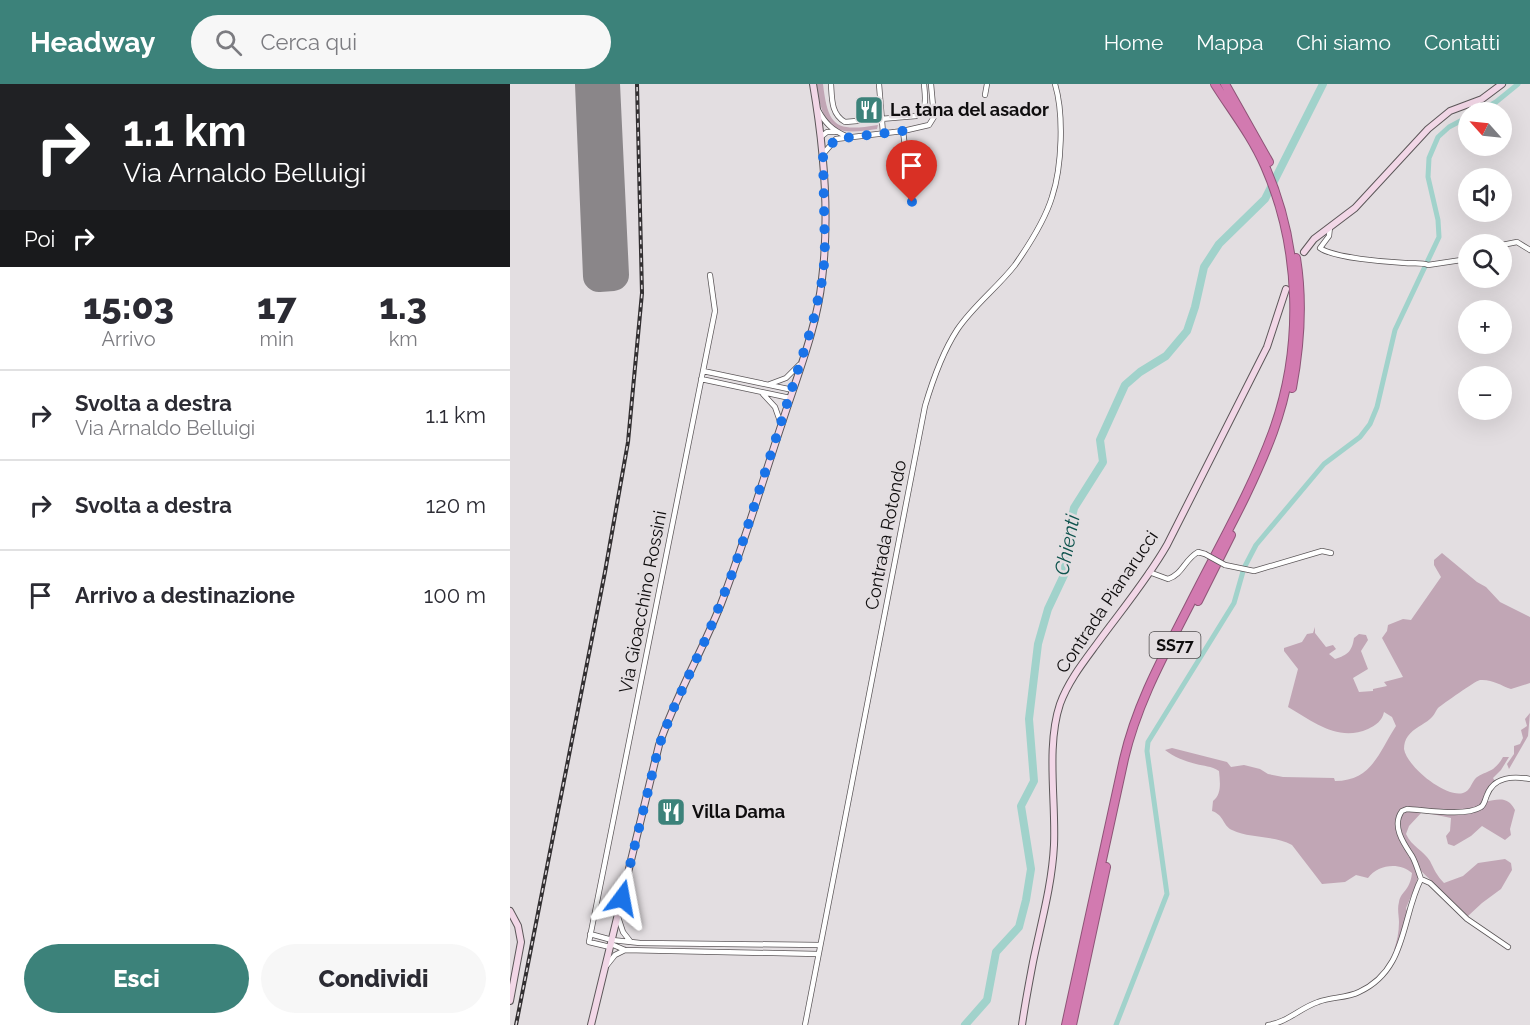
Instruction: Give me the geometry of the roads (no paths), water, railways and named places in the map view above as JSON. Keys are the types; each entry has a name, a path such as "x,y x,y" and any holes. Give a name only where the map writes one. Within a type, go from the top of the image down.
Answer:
{"highway":[{"name":"SS77","path":"1066,1025 1124,759 1138,710 1257,470 1281,407 1290,365 1294,301 1290,254 1276,187 1269,162 1215,84"},
{"name":"SS77","path":"1225,84 1251,134"},
{"name":"SS77","path":"1072,1025 1136,734 1152,692 1270,455 1282,424 1292,387 1300,329 1299,277 1292,232 1276,187"}],"street":[{"path":"591,1025 662,737 720,604 781,425 818,306 825,256 823,154 813,84"},
{"path":"831,84 833,108 838,118 845,122 916,116 923,112 925,105 924,84"},
{"path":"879,84 883,133"},
{"path":"822,136 836,139 922,128 932,122 934,117 931,84"},
{"path":"985,95 987,84"},
{"name":"Contrada Rotondo","path":"805,1025 925,406 933,377 951,340 969,315 1014,266 1035,233 1053,197 1062,143 1055,84"},
{"path":"1304,252 1314,239 1355,208 1428,129 1450,111 1482,99 1502,84"},
{"path":"818,109 825,122 835,132"},
{"path":"903,131 912,202"},
{"path":"822,136 827,132 835,132 849,137"},
{"path":"823,154 836,139"},
{"path":"1330,227 1329,236 1320,248 1324,251 1357,258 1404,263 1426,264 1458,260"},
{"path":"1512,243 1517,242 1530,250"},
{"name":"Via Gioacchino Rossini","path":"611,943 589,942 590,934 715,311 710,275"},
{"name":"Contrada Pianarucci","path":"1022,1025 1051,875 1054,846 1054,750 1059,706 1074,676 1167,544 1267,347 1286,289"},
{"path":"764,385 786,378 802,361"},
{"path":"703,371 764,385 791,394"},
{"path":"701,379 761,392 791,394"},
{"path":"735,386 737,379"},
{"path":"761,392 772,401 781,425"},
{"path":"1149,572 1168,579 1180,573 1190,556 1198,552 1225,565 1254,571 1322,551 1331,553"},
{"path":"1508,947 1473,924 1430,883 1421,879 1413,858 1400,837 1398,820 1402,811 1407,810 1463,812 1483,805 1490,789 1502,778 1530,779"},
{"path":"1268,1025 1285,1021 1314,1003 1357,993 1382,976 1402,943 1410,903 1421,879"},
{"path":"510,910 518,926 521,942 510,1000"},
{"path":"618,917 623,932 630,941"},
{"path":"590,934 625,950 818,954"},
{"path":"611,943 630,941 820,945"},
{"path":"605,968 615,955 625,950"}],"waterway":[{"name":"Chienti","path":"965,1025 987,1000 996,952 1019,927 1026,900 1031,869 1021,806 1034,781 1029,719 1038,644 1048,609 1065,573 1066,543 1074,508 1103,462 1100,440 1125,385 1140,372 1166,356 1187,331 1204,267 1219,244 1265,199 1323,84"},
{"path":"1496,102 1518,84"},
{"path":"1116,1025 1167,894 1147,751 1148,742 1234,603 1244,568 1256,545 1324,464 1360,437 1370,424 1377,407 1395,330 1439,237 1438,220 1428,177 1429,158 1438,137 1458,122"}],"railway":[{"path":"516,1025 605,572 628,442 642,293 637,84"}],"place":[{"name":"La tana del asador","path":"869,110"},
{"name":"Villa Dama","path":"671,812"}]}
